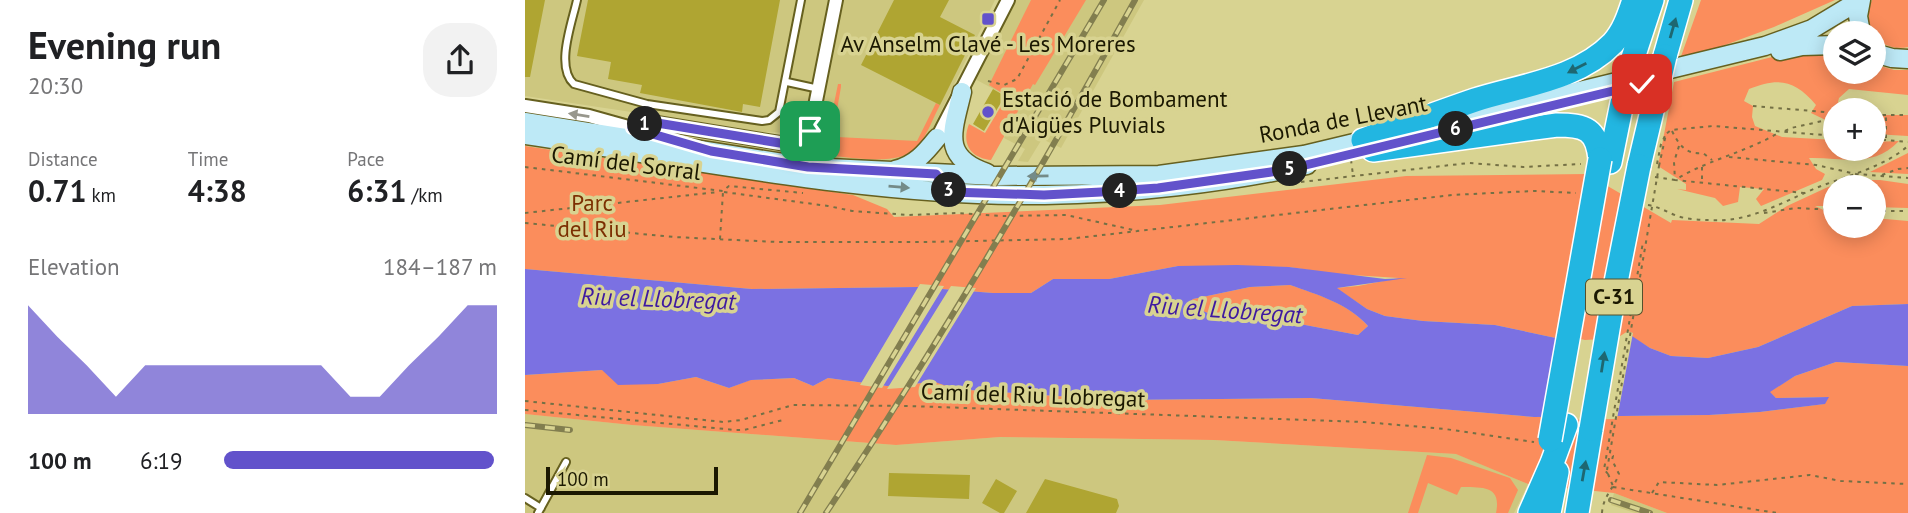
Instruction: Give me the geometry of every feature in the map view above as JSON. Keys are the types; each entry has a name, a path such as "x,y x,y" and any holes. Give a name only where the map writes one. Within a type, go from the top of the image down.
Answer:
{"highway":[{"path":"1362,149 1476,100 1569,73 1594,60 1623,30 1634,0"},
{"name":"C-31","path":"1549,513 1552,436 1605,161 1630,67 1652,0"},
{"name":"C-31","path":"1577,513 1616,282 1649,166 1657,90 1681,0"},
{"path":"1362,149 1572,125 1590,132 1599,144 1605,161"},
{"path":"1530,513 1552,463 1552,436"}],"main road":[{"name":"Ronda de Llevant","path":"525,135 809,179 950,192 1044,195 1158,188 1285,170 1462,121 1765,46 1812,29 1861,0"},
{"name":"Ronda de Llevant","path":"1859,21 1861,0"},
{"name":"Ronda de Llevant","path":"525,122 808,167 997,176 1159,174 1362,149 1802,46 1823,45"},
{"path":"1886,56 1908,59"},
{"path":"962,92 954,130 955,150 967,164 997,176"},
{"path":"632,128 711,151"},
{"path":"885,172 912,163 921,157 937,138"},
{"path":"937,138 932,157 936,174 950,192"}],"street":[{"path":"525,106 589,116 632,128 651,122 791,144 810,131 836,0"},
{"path":"937,138 1008,0"}],"lane":[{"path":"577,0 564,64 569,80 574,84 647,104 762,121 769,120 779,112 801,0"},
{"path":"787,82 818,89"},
{"path":"525,498 539,510 566,462"}],"path":[{"path":"988,81 1004,85 1017,79 1060,0"},
{"path":"1753,106 1823,112"},
{"path":"1908,115 1887,115 1886,140 1908,142"},
{"path":"1784,132 1823,121"},
{"path":"1613,487 1606,467 1649,166 1666,134 1671,130 1713,126 1823,135"},
{"path":"1671,130 1679,146 1693,154 1703,153 1714,162"},
{"path":"1608,474 1604,469 1610,427 1656,168 1666,134"},
{"path":"1679,146 1674,162 1675,180 1805,193"},
{"path":"1759,214 1856,174 1908,146"},
{"path":"1353,176 1362,149"},
{"path":"1728,157 1816,165 1856,174 1881,175 1908,168"},
{"path":"1306,181 1464,163"},
{"path":"1702,166 1702,184"},
{"name":"Camí del Sorral","path":"525,167 723,191"},
{"path":"1886,176 1908,178"},
{"path":"525,213 723,191 828,205 852,211 909,215 1066,215 1143,232"},
{"path":"720,239 723,191"},
{"path":"525,223 778,242 1068,239 1452,195 1534,191 1579,194"},
{"path":"1647,205 1661,207 1679,217 1711,220 1738,219 1797,208 1823,209"},
{"path":"1886,211 1908,211"},
{"name":"Camí del Riu Llobregat","path":"525,401 723,422 741,420 793,405 823,404 1364,422 1552,436"},
{"path":"525,410 735,430 783,420"},
{"path":"1602,513 1607,492 1613,487 1619,474 1611,455"},
{"path":"1652,493 1660,482 1717,485 1810,475 1841,481 1908,484"},
{"path":"1613,487 1777,513"}],"shaded area":[{"path":"525,0 829,0 803,127 798,132 791,133 764,132 525,96"},
{"path":"844,0 995,0 935,124 918,153 895,163 818,159 729,147 700,138 696,134 790,148 820,111"},
{"path":"1015,0 1144,0 1061,148 1042,139 1028,162 1018,161 1025,149 1004,138 1021,104 975,79"},
{"path":"525,414 896,445 1000,437 1214,440 1457,454 1528,484 1514,513 525,513"},
{"path":"1614,493 1667,513 1635,513 1611,505"}],"green space":[{"path":"1031,0 1086,0 1035,85 1033,84 991,160 984,159 969,149 966,138 969,124 985,133 1007,96 989,85"},
{"path":"1701,0 1835,0 1774,27 1679,62"},
{"path":"1872,0 1908,0 1908,47 1886,45 1886,21 1869,21"},
{"path":"1796,51 1823,52 1823,84 1886,84 1886,68 1908,70 1908,95 1849,89 1839,98 1823,98 1823,119 1811,113 1816,105 1801,90 1786,83 1769,83 1749,89 1744,101 1753,106 1755,126 1782,137 1823,139 1823,159 1809,158 1816,169 1825,174 1822,180 1761,206 1756,199 1764,189 1740,187 1738,202 1723,206 1715,198 1677,189 1686,190 1686,184 1658,166 1674,82"},
{"path":"838,84 841,84 841,87 835,121 840,123 837,137 917,141 936,103 940,105 919,145 901,157 861,159 824,155 828,135 835,137 838,126 830,123"},
{"path":"1886,115 1908,115 1908,136 1886,135"},
{"path":"1899,141 1886,151 1886,142"},
{"name":"Parc del Riu","path":"525,146 853,195 887,209 894,217 1160,205 1406,176 1587,174 1671,223 1672,220 1759,224 1787,206 1823,189 1823,206 1815,206 1823,210 1823,238 1886,238 1886,219 1908,221 1908,304 1852,306 1758,347 1708,358 1671,356 1650,348 1629,335 1618,341 1584,344 1495,325 1385,316 1367,309 1336,288 1399,278 1336,274 1289,267 1178,266 1109,279 1053,279 1031,293 917,287 752,289 525,269"},
{"path":"1908,153 1908,174 1870,172"},
{"path":"1886,181 1908,184 1908,208 1886,207"},
{"path":"1290,285 1342,306 1368,326 1358,335 1284,321 1208,313 1187,305 1193,299 1250,287"},
{"path":"1836,362 1908,366 1908,513 1667,513 1614,493 1528,484 1456,454 1214,440 1000,437 896,445 525,414 525,375 602,370 658,384 696,377 729,388 750,380 794,378 813,386 828,378 887,386 936,382 955,389 1117,400 1311,398 1534,417 1709,415 1824,404 1828,397 1776,398 1769,392 1795,376"},
{"path":"1427,455 1451,458 1510,478 1518,490 1508,513 1496,513 1496,497 1488,490 1461,487 1457,495 1428,483 1418,513 1408,513"}],"water":[{"name":"Riu el Llobregat","path":"1178,266 1289,267 1385,279 1407,278 1337,288 1367,309 1385,316 1495,325 1584,344 1618,341 1629,334 1650,348 1671,356 1708,358 1758,347 1852,306 1908,304 1908,366 1836,362 1795,376 1770,392 1776,398 1829,397 1825,404 1709,415 1534,417 1311,398 1117,400 955,389 935,382 887,386 828,378 813,386 794,378 751,380 729,388 696,377 658,384 618,385 602,370 525,375 525,269 752,289 917,287 1031,293 1053,279 1109,279","holes":["1290,285 1351,311 1368,326 1358,335 1284,321 1208,313 1187,305 1193,299 1250,287"]}],"pier":[{"path":"920,284 944,286 882,388 860,385"},
{"path":"951,286 976,288 915,387 887,389"},
{"path":"1628,331 1633,333 1617,419 1547,420 1562,335 1585,340 1617,338"}],"building":[{"path":"525,0 545,0 530,77 525,77"},
{"path":"588,0 780,0 760,107 743,104 742,112 640,93 642,85 608,79 611,62 577,56"},
{"path":"894,0 949,0 940,17 975,35 940,105 861,65"},
{"name":"Estació de Bombament d'Aigües Pluvials","path":"993,89 1005,96 984,131 973,124"},
{"path":"889,473 970,475 969,499 888,496"},
{"path":"996,479 1017,491 1004,513 982,503"},
{"path":"1045,479 1117,499 1119,506 1116,513 1026,513"}],"railway":[{"path":"800,513 1104,0"},
{"path":"826,513 986,260 1135,0"},
{"path":"525,425 570,430"},
{"path":"1611,500 1650,513"}],"place":[{"name":"Av Anselm Clavé - Les Moreres","path":"988,19"},
{"name":"Estació de Bombament d'Aigües Pluvials","path":"988,112"}],"route":[{"path":"810,131 802,139 786,144 651,122 632,128 711,151 808,167 936,174 950,192 1044,195 1158,188 1285,170 1642,84"}]}
